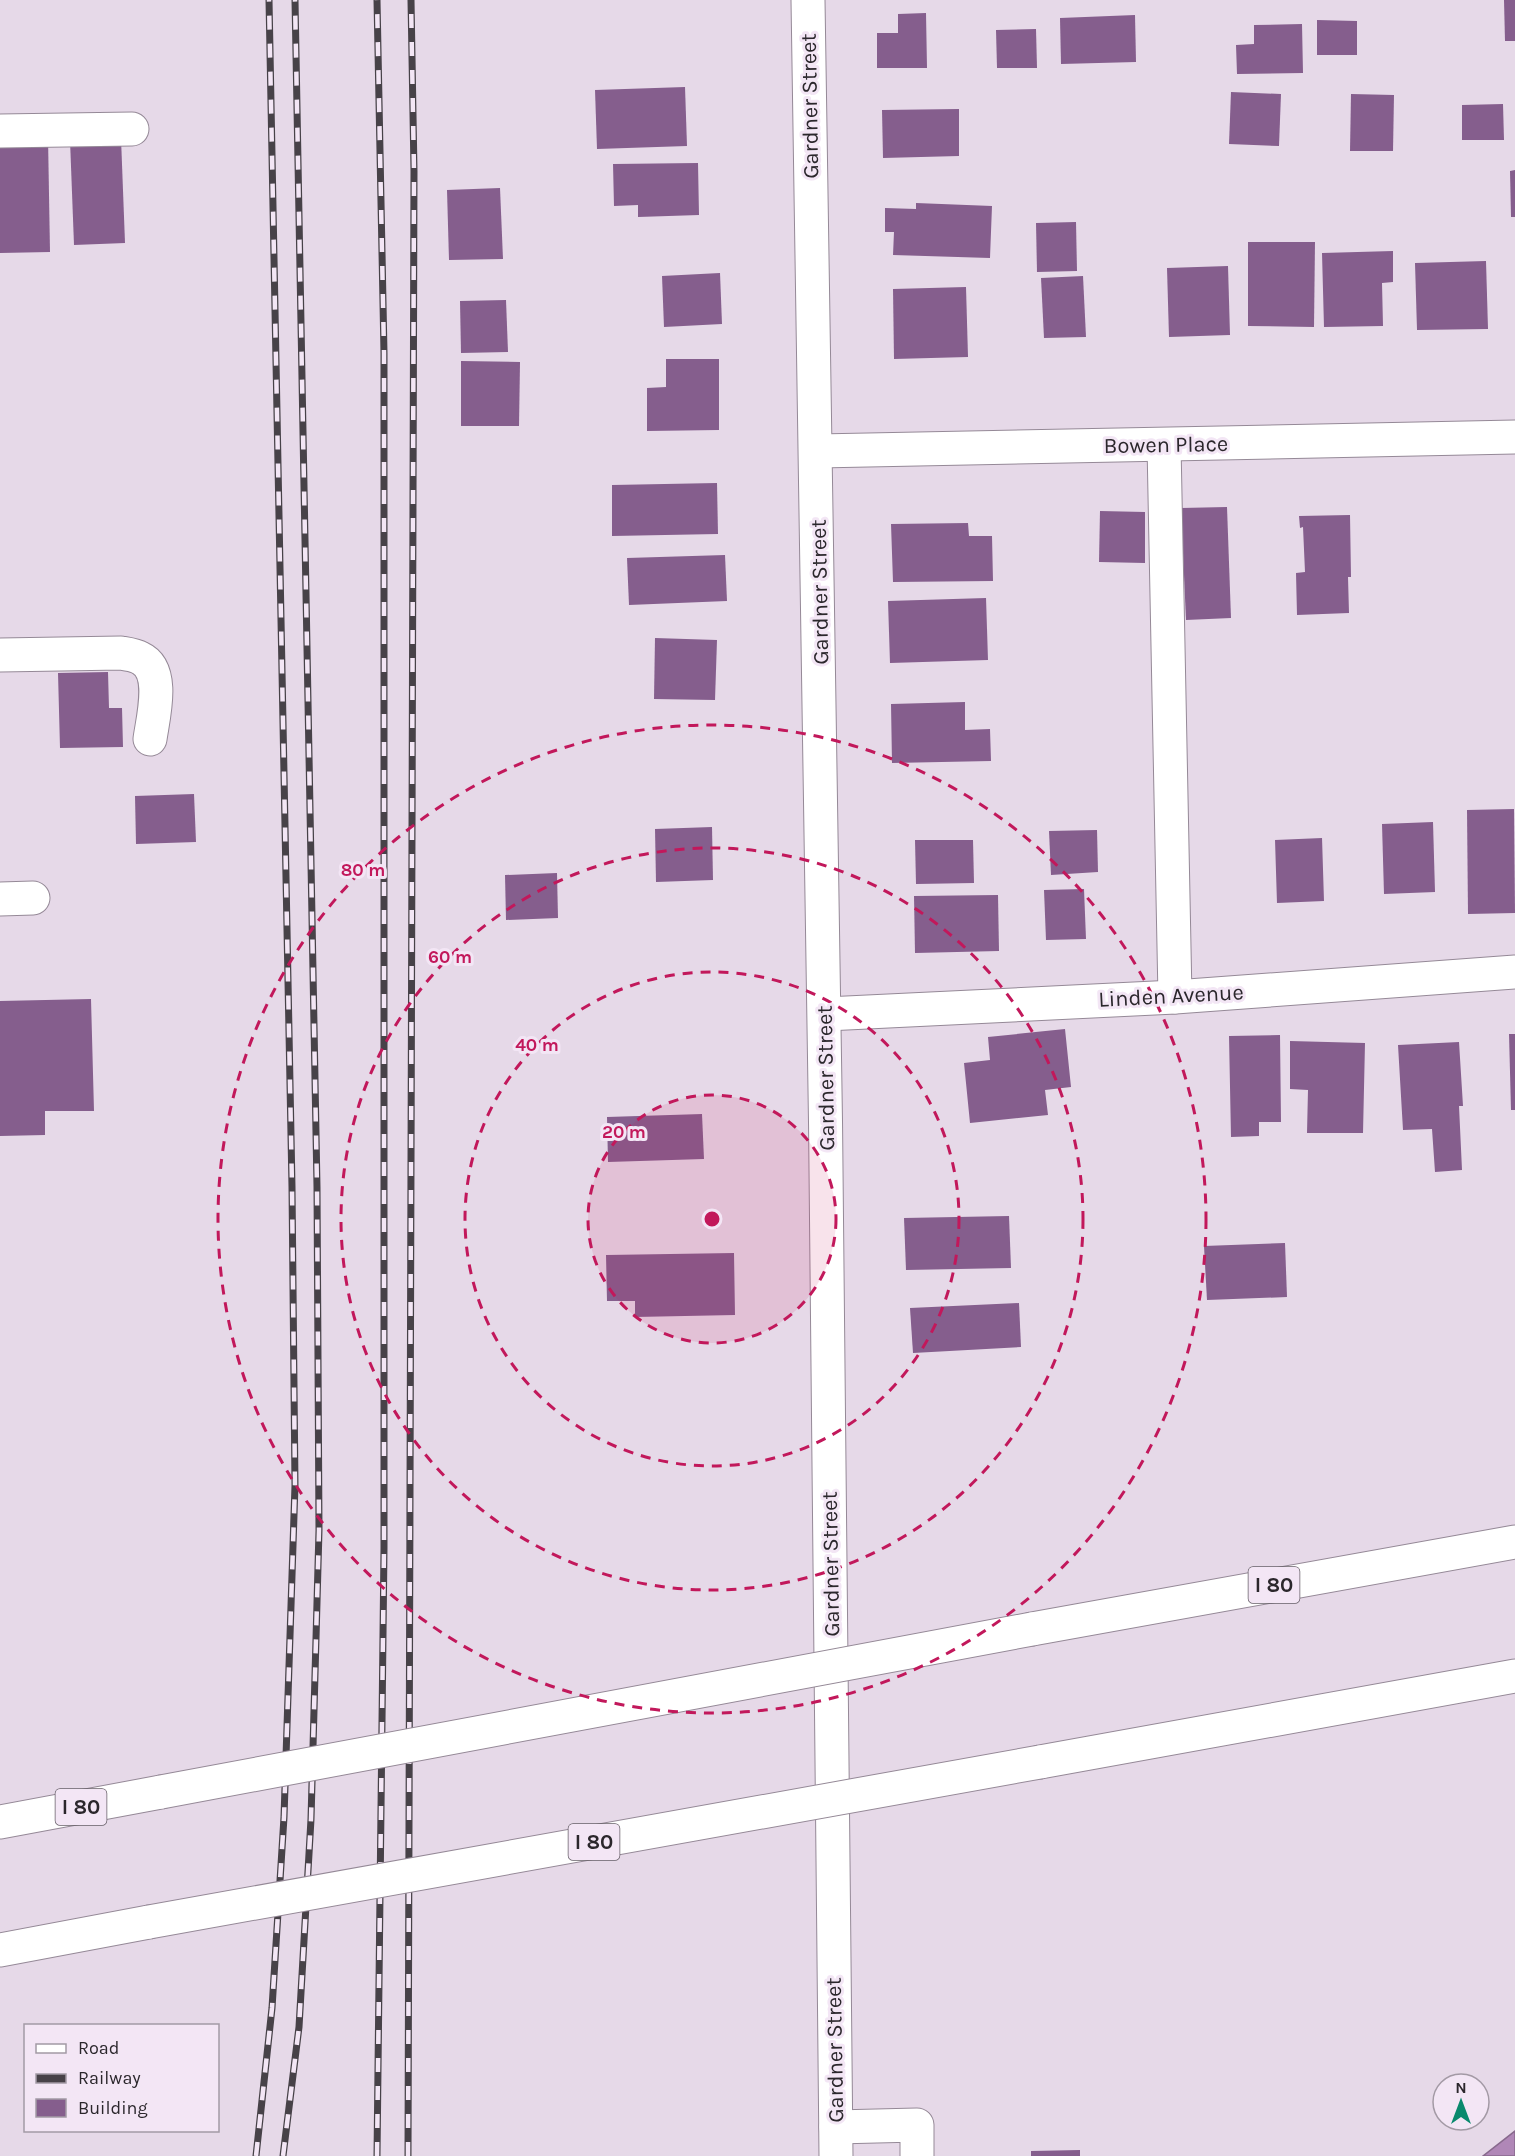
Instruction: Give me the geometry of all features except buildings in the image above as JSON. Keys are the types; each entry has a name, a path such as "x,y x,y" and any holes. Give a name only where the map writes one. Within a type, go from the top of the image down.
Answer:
{"main road":[{"name":"Gardner Street","path":"808,0 818,451 826,1014 836,2141"},
{"path":"0,132 132,129"},
{"name":"Bowen Place","path":"818,451 1515,437"},
{"path":"1164,445 1174,997"},
{"path":"0,655 121,653 141,658 152,667 156,687 150,739"},
{"path":"0,899 33,898"},
{"name":"Linden Avenue","path":"826,1014 1174,997 1515,972"},
{"name":"I 80","path":"0,1822 1032,1629 1515,1542"},
{"name":"I 80","path":"0,1950 1515,1676"},
{"path":"836,2141 917,2125 917,2156"}],"shaded area":[{"path":"1515,2131 1515,2156 1483,2156"}],"railway":[{"path":"256,2156 272,2008 284,1817 295,1485 292,1187 269,0"},
{"path":"283,2156 299,2027 311,1819 319,1530 317,1187 295,0"},
{"path":"377,0 384,353 384,1548 377,2156"},
{"path":"408,2156 414,171 411,0"}]}
